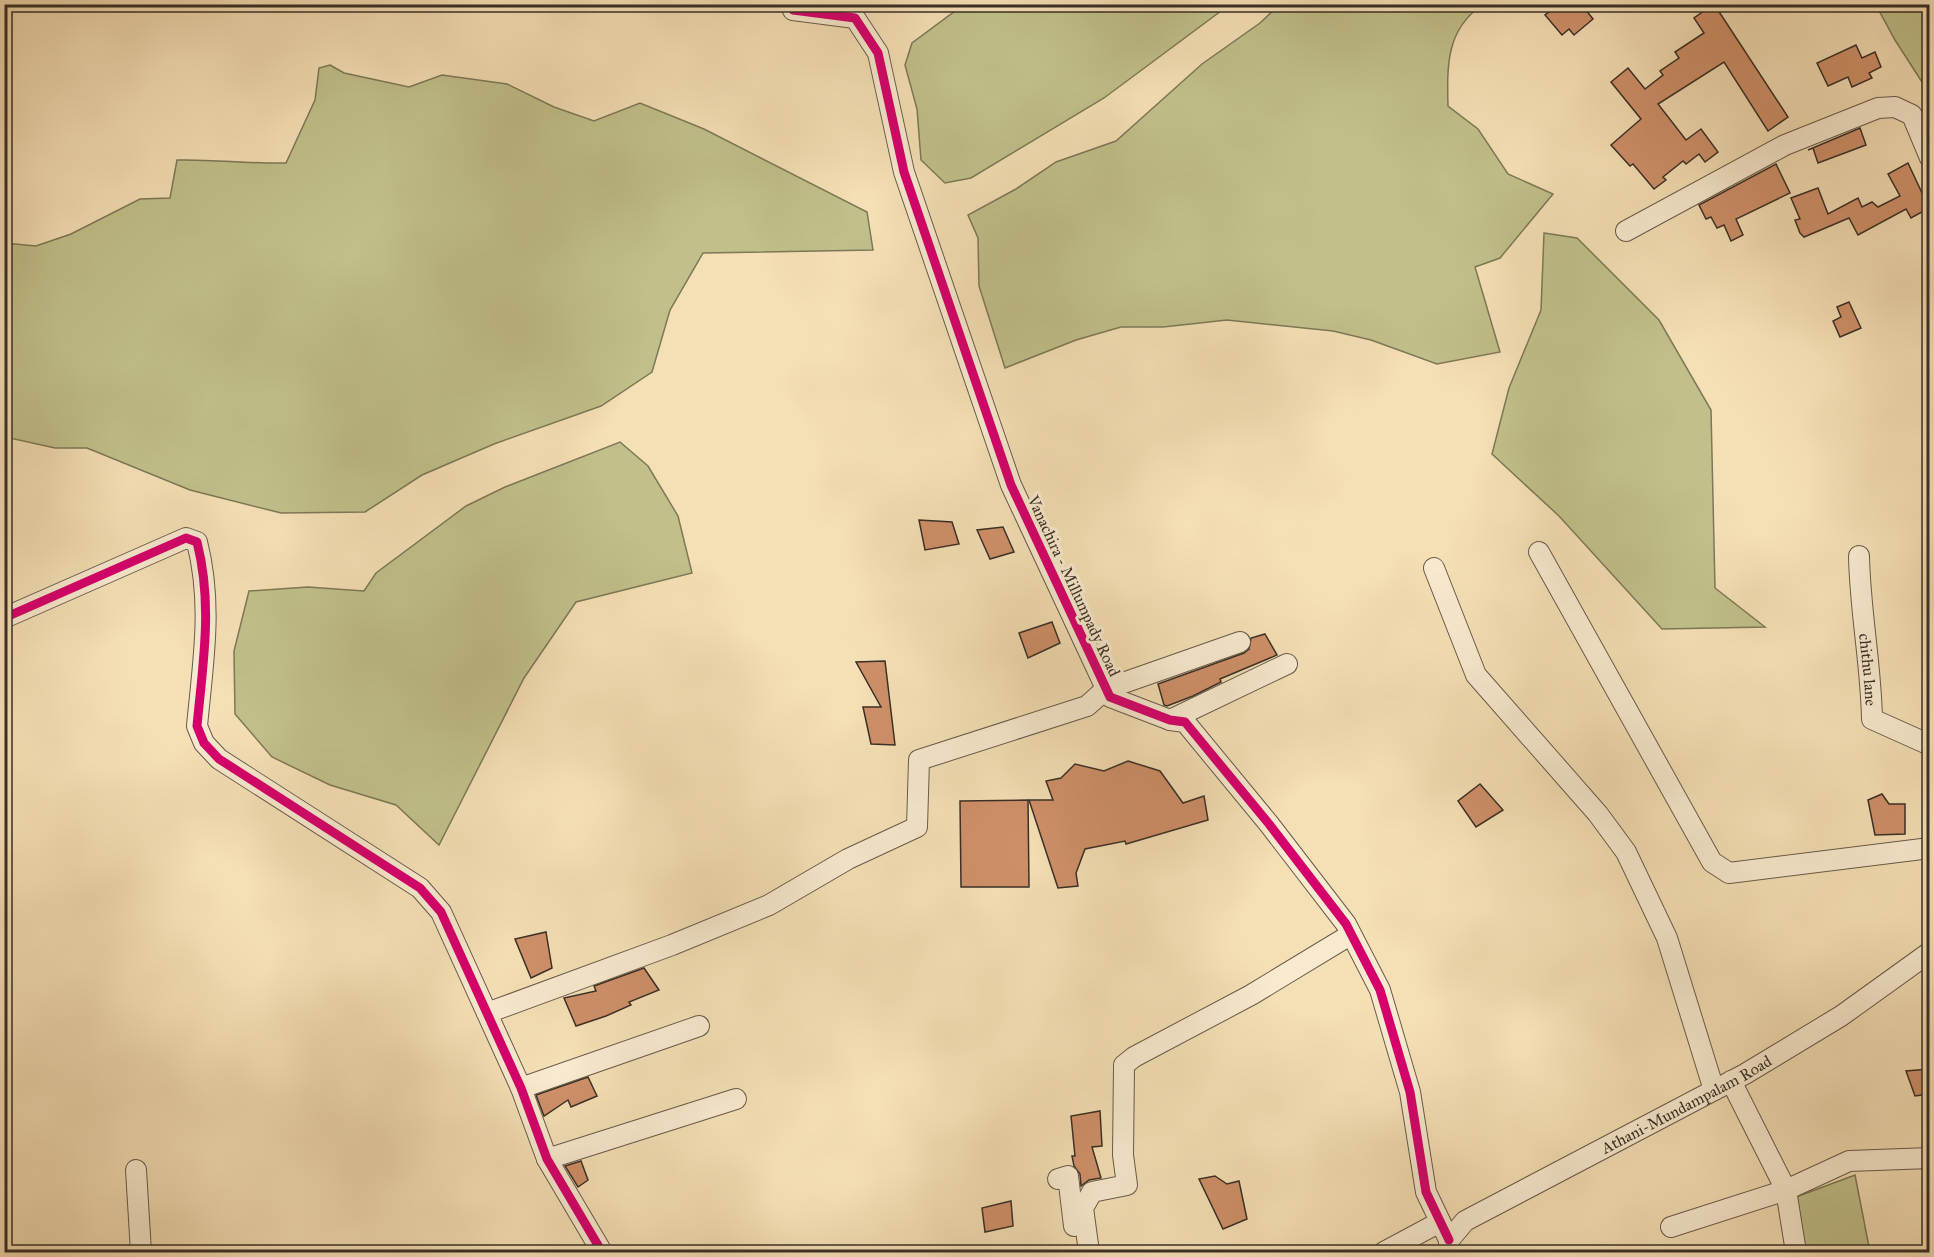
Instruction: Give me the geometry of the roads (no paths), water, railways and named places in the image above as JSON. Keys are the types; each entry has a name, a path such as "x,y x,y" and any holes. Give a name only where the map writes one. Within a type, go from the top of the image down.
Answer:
{"street":[{"name":"Vanachira - Millumpady Road","path":"790,4 793,10 855,18 878,53 904,172 1011,485 1110,697 1170,720 1185,722 1269,824 1346,924 1380,990 1410,1092 1426,1192 1449,1246"},
{"path":"1626,231 1785,145 1878,108 1895,107 1912,116 1929,158"},
{"path":"4,618 186,538 197,542 206,589 208,616 197,726 204,743 219,759 420,888 441,912 521,1088 547,1159 602,1252"},
{"path":"1539,552 1712,862 1728,873 1929,848"},
{"name":"chithu lane","path":"1859,556 1860,598 1871,679 1872,719 1929,745"},
{"path":"1434,568 1476,675 1598,814 1626,852 1667,938 1722,1085 1786,1190 1796,1252"},
{"path":"487,1013 672,945 769,905 848,860 917,826 919,760 1087,706 1106,689 1240,642"},
{"path":"1170,720 1287,664"},
{"path":"1077,1252 1077,1207 1092,1192 1127,1185 1123,1155 1124,1065 1134,1057 1251,995 1350,935"},
{"name":"Athani-Mundampalam Road","path":"1449,1246 1465,1221 1722,1085 1841,1016 1929,952"},
{"path":"521,1088 699,1026"},
{"path":"547,1159 736,1099"},
{"path":"1671,1227 1786,1190 1849,1161 1929,1158"},
{"path":"135,1170 141,1252"},
{"path":"1058,1179 1068,1176 1089,1252"},
{"path":"1384,1252 1440,1222"}]}
